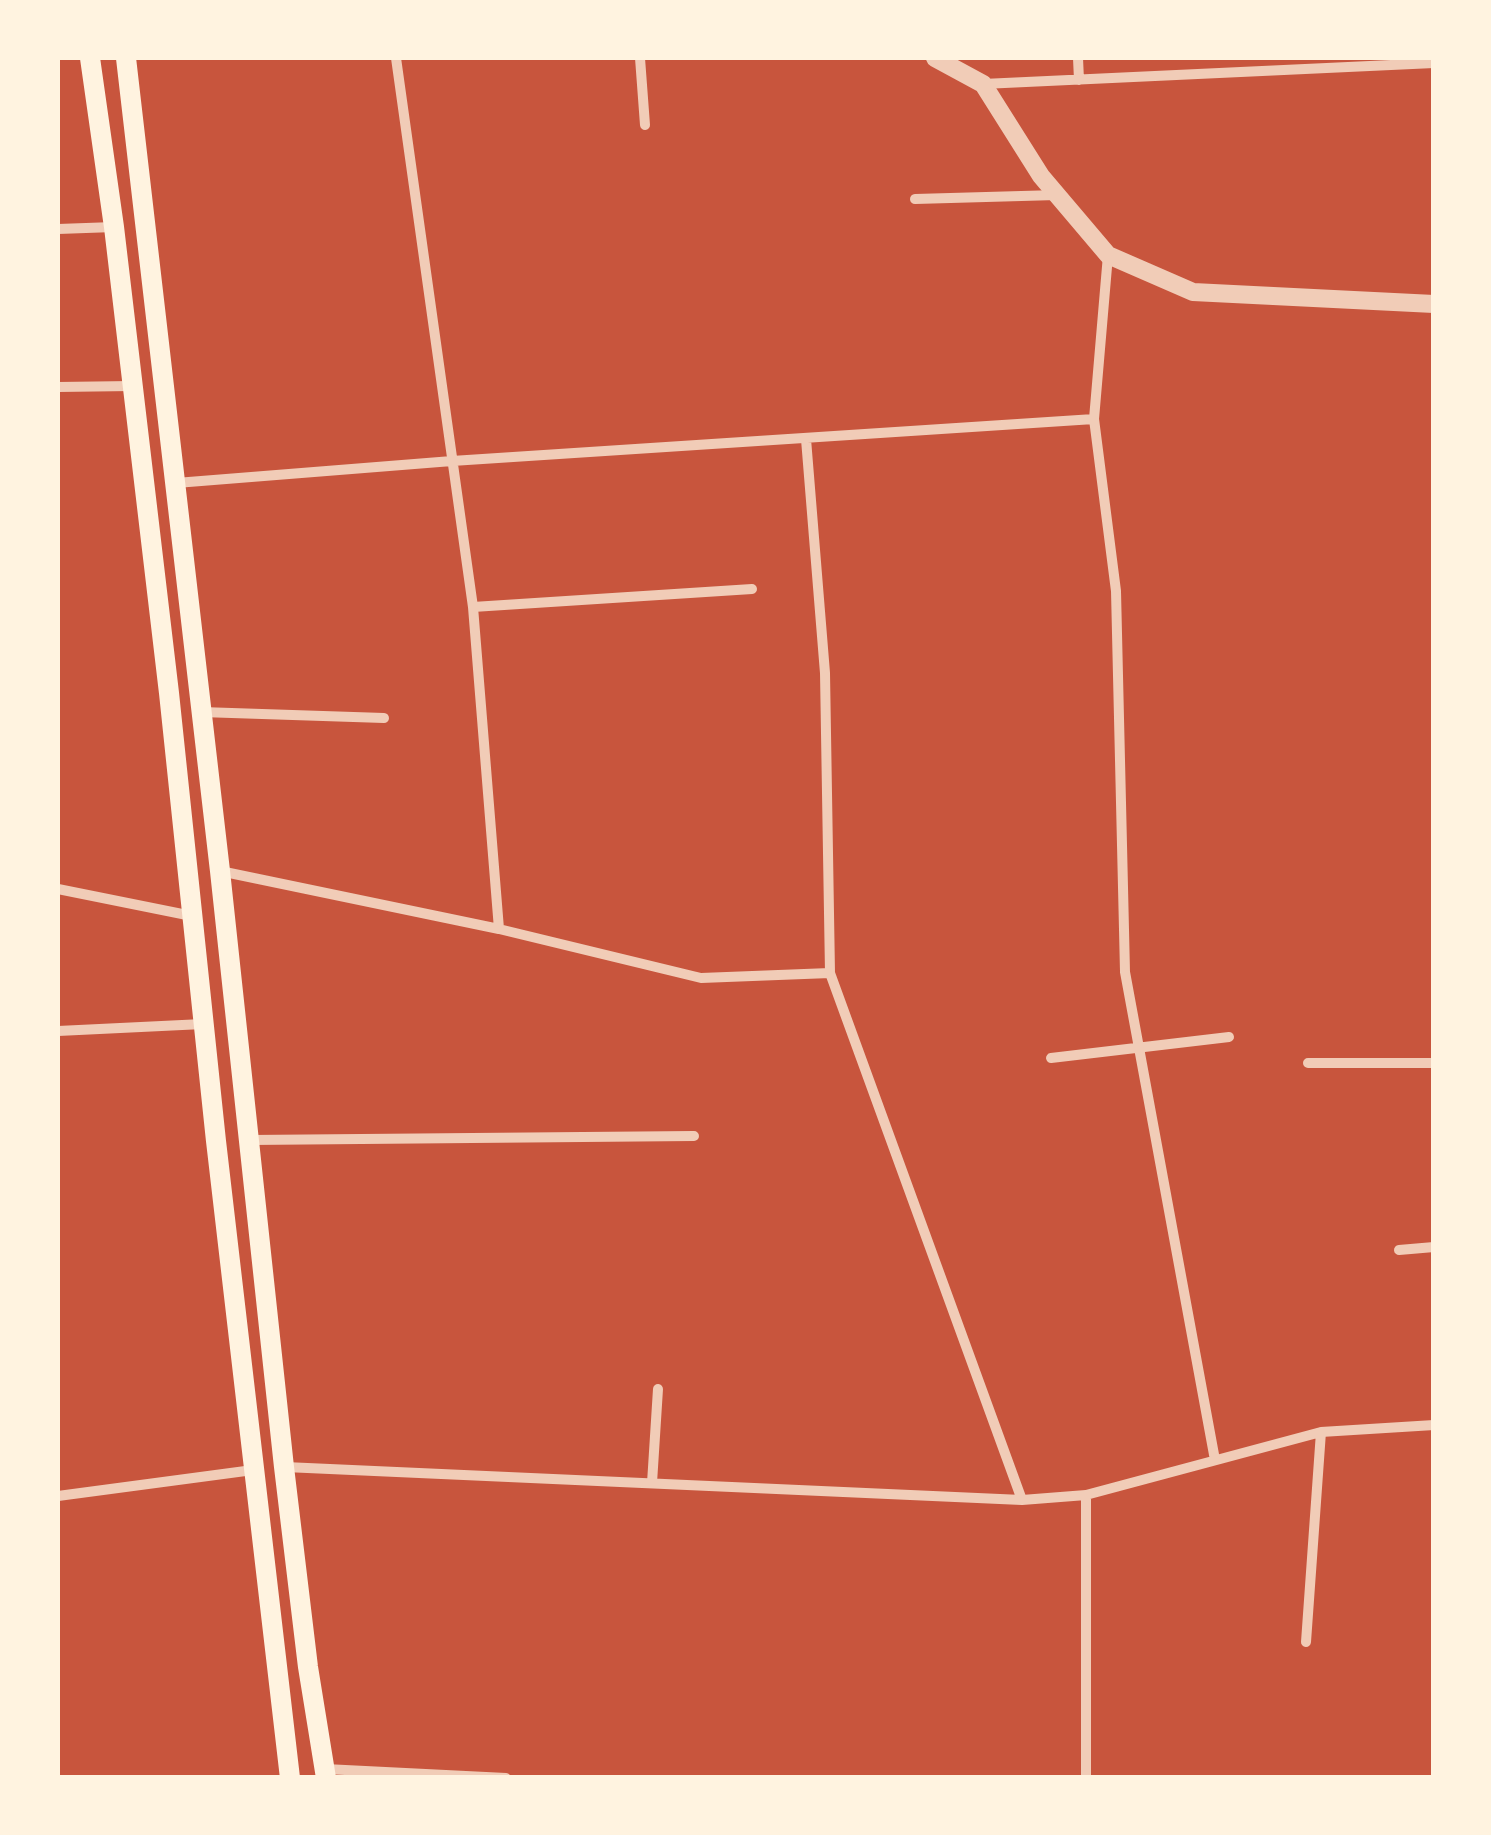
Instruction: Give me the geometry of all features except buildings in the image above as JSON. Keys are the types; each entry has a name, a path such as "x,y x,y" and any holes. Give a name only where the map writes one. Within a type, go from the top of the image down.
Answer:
{"main road":[{"path":"90,58 114,227 288,1775"},
{"path":"126,58 284,1466 325,1773"}],"street":[{"path":"396,58 473,607 499,930"},
{"path":"640,58 644,125"},
{"path":"934,58 983,84 1057,195 1108,255 1193,292 1434,304"},
{"path":"1078,58 1079,80"},
{"path":"983,84 1434,63"},
{"path":"916,198 1057,195"},
{"path":"58,229 114,227"},
{"path":"1108,255 1094,419 1116,592 1125,972 1215,1460"},
{"path":"58,387 132,386"},
{"path":"176,484 452,461 1094,419"},
{"path":"806,438 825,673 830,973 1022,1500"},
{"path":"473,607 752,589"},
{"path":"201,712 384,718"},
{"path":"220,871 701,978 830,973"},
{"path":"58,890 193,917"},
{"path":"58,1030 204,1024"},
{"path":"1050,1058 1229,1037"},
{"path":"1308,1063 1434,1064"},
{"path":"248,1140 694,1136"},
{"path":"1399,1250 1434,1247"},
{"path":"652,1483 658,1389"},
{"path":"284,1466 1022,1500 1086,1495 1321,1432 1434,1425"},
{"path":"1306,1642 1321,1432"},
{"path":"58,1496 253,1470"},
{"path":"1086,1495 1086,1778"},
{"path":"325,1773 506,1778"}]}
